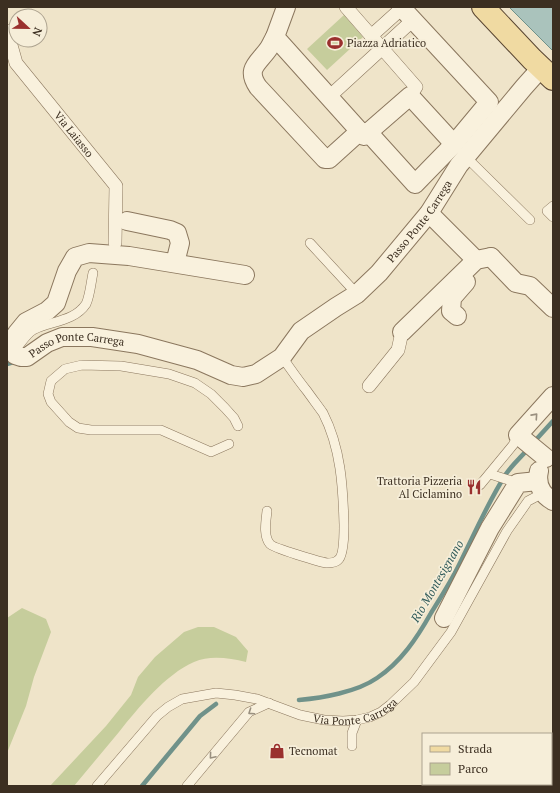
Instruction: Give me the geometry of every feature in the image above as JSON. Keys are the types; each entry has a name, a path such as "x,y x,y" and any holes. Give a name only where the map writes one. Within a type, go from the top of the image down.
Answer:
{"main road":[{"path":"483,7 547,73"}],"street":[{"path":"285,7 270,48 254,67 252,75 258,87 325,159 329,159 410,96 416,87 346,7"},
{"path":"371,36 406,12"},
{"path":"329,98 382,48 406,12"},
{"path":"274,37 329,98 415,184 454,144 489,102 406,12"},
{"name":"Via Laiasso","path":"7,31 16,63 116,186 115,243"},
{"name":"Passo Ponte Carrega","path":"245,274 129,256 88,253 75,257 67,271 56,303 47,311 26,322 16,333 11,342 11,349 15,355 27,357 47,343 62,337 102,338 145,346 197,360 231,375 243,377 256,374 282,357 301,331 336,306 357,294 378,273 429,213 459,165 524,87 547,73"},
{"path":"410,96 454,144"},
{"path":"429,213 483,259 516,282 530,286 553,308"},
{"path":"127,220 177,233 180,243 175,263"},
{"path":"457,316 451,310 452,298 475,271 483,259"},
{"path":"369,386 398,350 402,332 483,259"},
{"path":"545,492 538,473 546,454 518,435 553,396"},
{"path":"444,618 515,483 545,492"}],"lane":[{"path":"466,157 530,220"},
{"path":"553,206 547,211 553,217"},
{"path":"310,242 357,294"},
{"path":"13,352 31,331 46,324 68,319 79,311 86,304 93,273"},
{"path":"267,511 267,539 272,546 317,561 328,563 336,562 340,559 342,554 344,533 343,487 338,454 331,431 322,412 282,357"},
{"name":"Passo Ponte Carrega","path":"229,444 211,452 161,430 91,430 78,428 69,422 51,402 48,394 50,381 65,369 82,364 121,366 169,374 195,384 211,394 229,413 238,426"},
{"path":"480,485 513,445 518,435"},
{"path":"490,474 515,483"},
{"name":"Via Ponte Carrega","path":"98,786 156,716 182,699 216,693 235,694 269,703 288,712 312,719 343,721 357,720 370,716 390,705 414,682 451,632 507,531 528,501 545,492"},
{"path":"187,786 249,712 269,703"},
{"path":"352,746 352,733 357,720"}],"green space":[{"name":"Piazza Adriatico","path":"344,15 363,37 327,70 307,49"},
{"path":"22,608 46,619 51,632 34,677 26,706 7,753 7,618"},
{"path":"198,627 214,627 236,637 248,651 246,662 226,658 206,658 184,667 153,692 74,786 50,786 106,726 131,695 138,677 155,657 184,632"}],"water":[{"path":"509,7 553,7 553,51"}],"waterway":[{"path":"7,364 17,361"},
{"name":"Rio Montesignano","path":"533,443 553,421"},
{"name":"Rio Montesignano","path":"299,700 318,698 350,691 369,683 394,665 408,649 450,582 499,485 508,471 528,449"},
{"name":"Rio Montesignano","path":"142,786 200,716 216,704"}],"place":[{"name":"Piazza Adriatico","path":"335,43"},
{"name":"Trattoria Pizzeria Al Ciclamino","path":"474,487"},
{"name":"Tecnomat","path":"277,751"}]}
